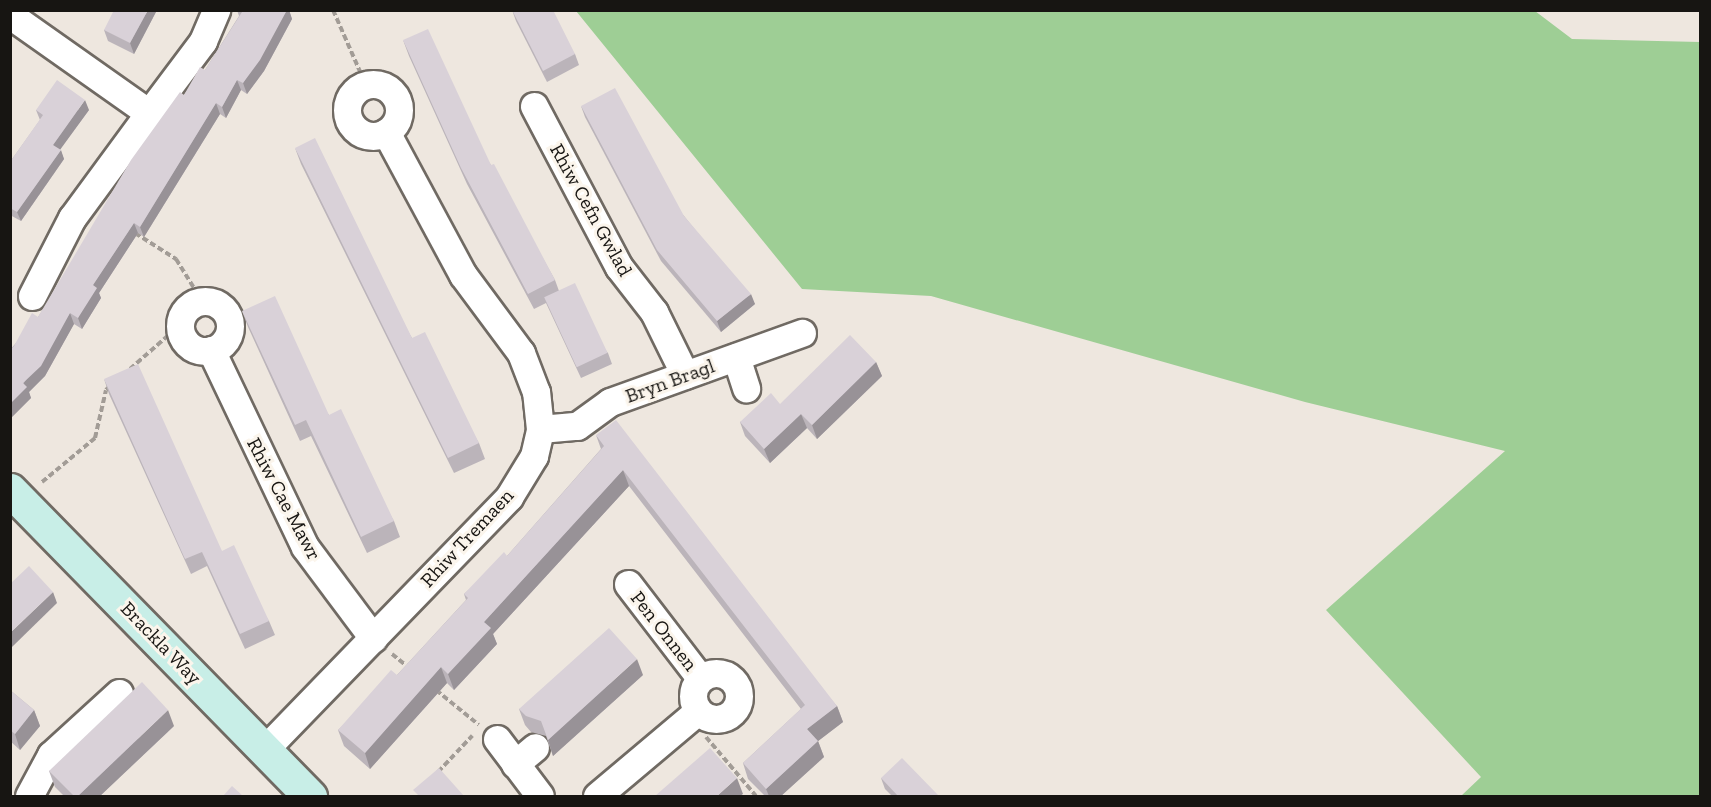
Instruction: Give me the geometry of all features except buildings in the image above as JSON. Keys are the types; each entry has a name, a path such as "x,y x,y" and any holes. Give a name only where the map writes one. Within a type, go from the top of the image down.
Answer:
{"street":[{"path":"32,296 72,218 203,41 216,10"},
{"path":"10,15 149,113"},
{"path":"366,85 382,86 396,97 398,119 386,132 369,135 350,122 348,104 352,95 366,85"},
{"name":"Rhiw Cefn Gwlad","path":"534,106 619,267 654,312 685,375"},
{"name":"Rhiw Tremaen","path":"265,749 509,497 534,456 540,429 536,392 521,352 463,275 386,132"},
{"path":"202,301 223,308 230,324 227,338 211,350 190,345 180,325 186,309 202,301"},
{"name":"Bryn Bragl","path":"540,429 577,426 610,402 802,333"},
{"name":"Rhiw Cae Mawr","path":"211,350 306,547 373,638"},
{"path":"736,357 746,388"},
{"name":"Brackla Way","path":"14,501 310,796"},
{"name":"Pen Onnen","path":"627,584 700,678"},
{"name":"Pen Onnen","path":"716,672 731,677 740,699 726,718 710,718 694,714 693,693 700,678 716,672"},
{"path":"29,796 51,754 119,693"},
{"path":"597,796 694,714"},
{"path":"496,740 525,756 540,796"}],"path":[{"path":"333,10 366,85"},
{"path":"130,231 176,259 202,301"},
{"path":"123,375 180,325"},
{"path":"14,501 95,438 106,390 114,382"},
{"path":"373,638 418,675"},
{"path":"427,682 481,727 429,781"},
{"path":"694,714 756,796"}],"green space":[{"path":"576,11 1535,11 1572,39 1700,42 1700,796 1461,796 1481,777 1326,610 1505,451 1305,402 931,296 802,289"}]}
